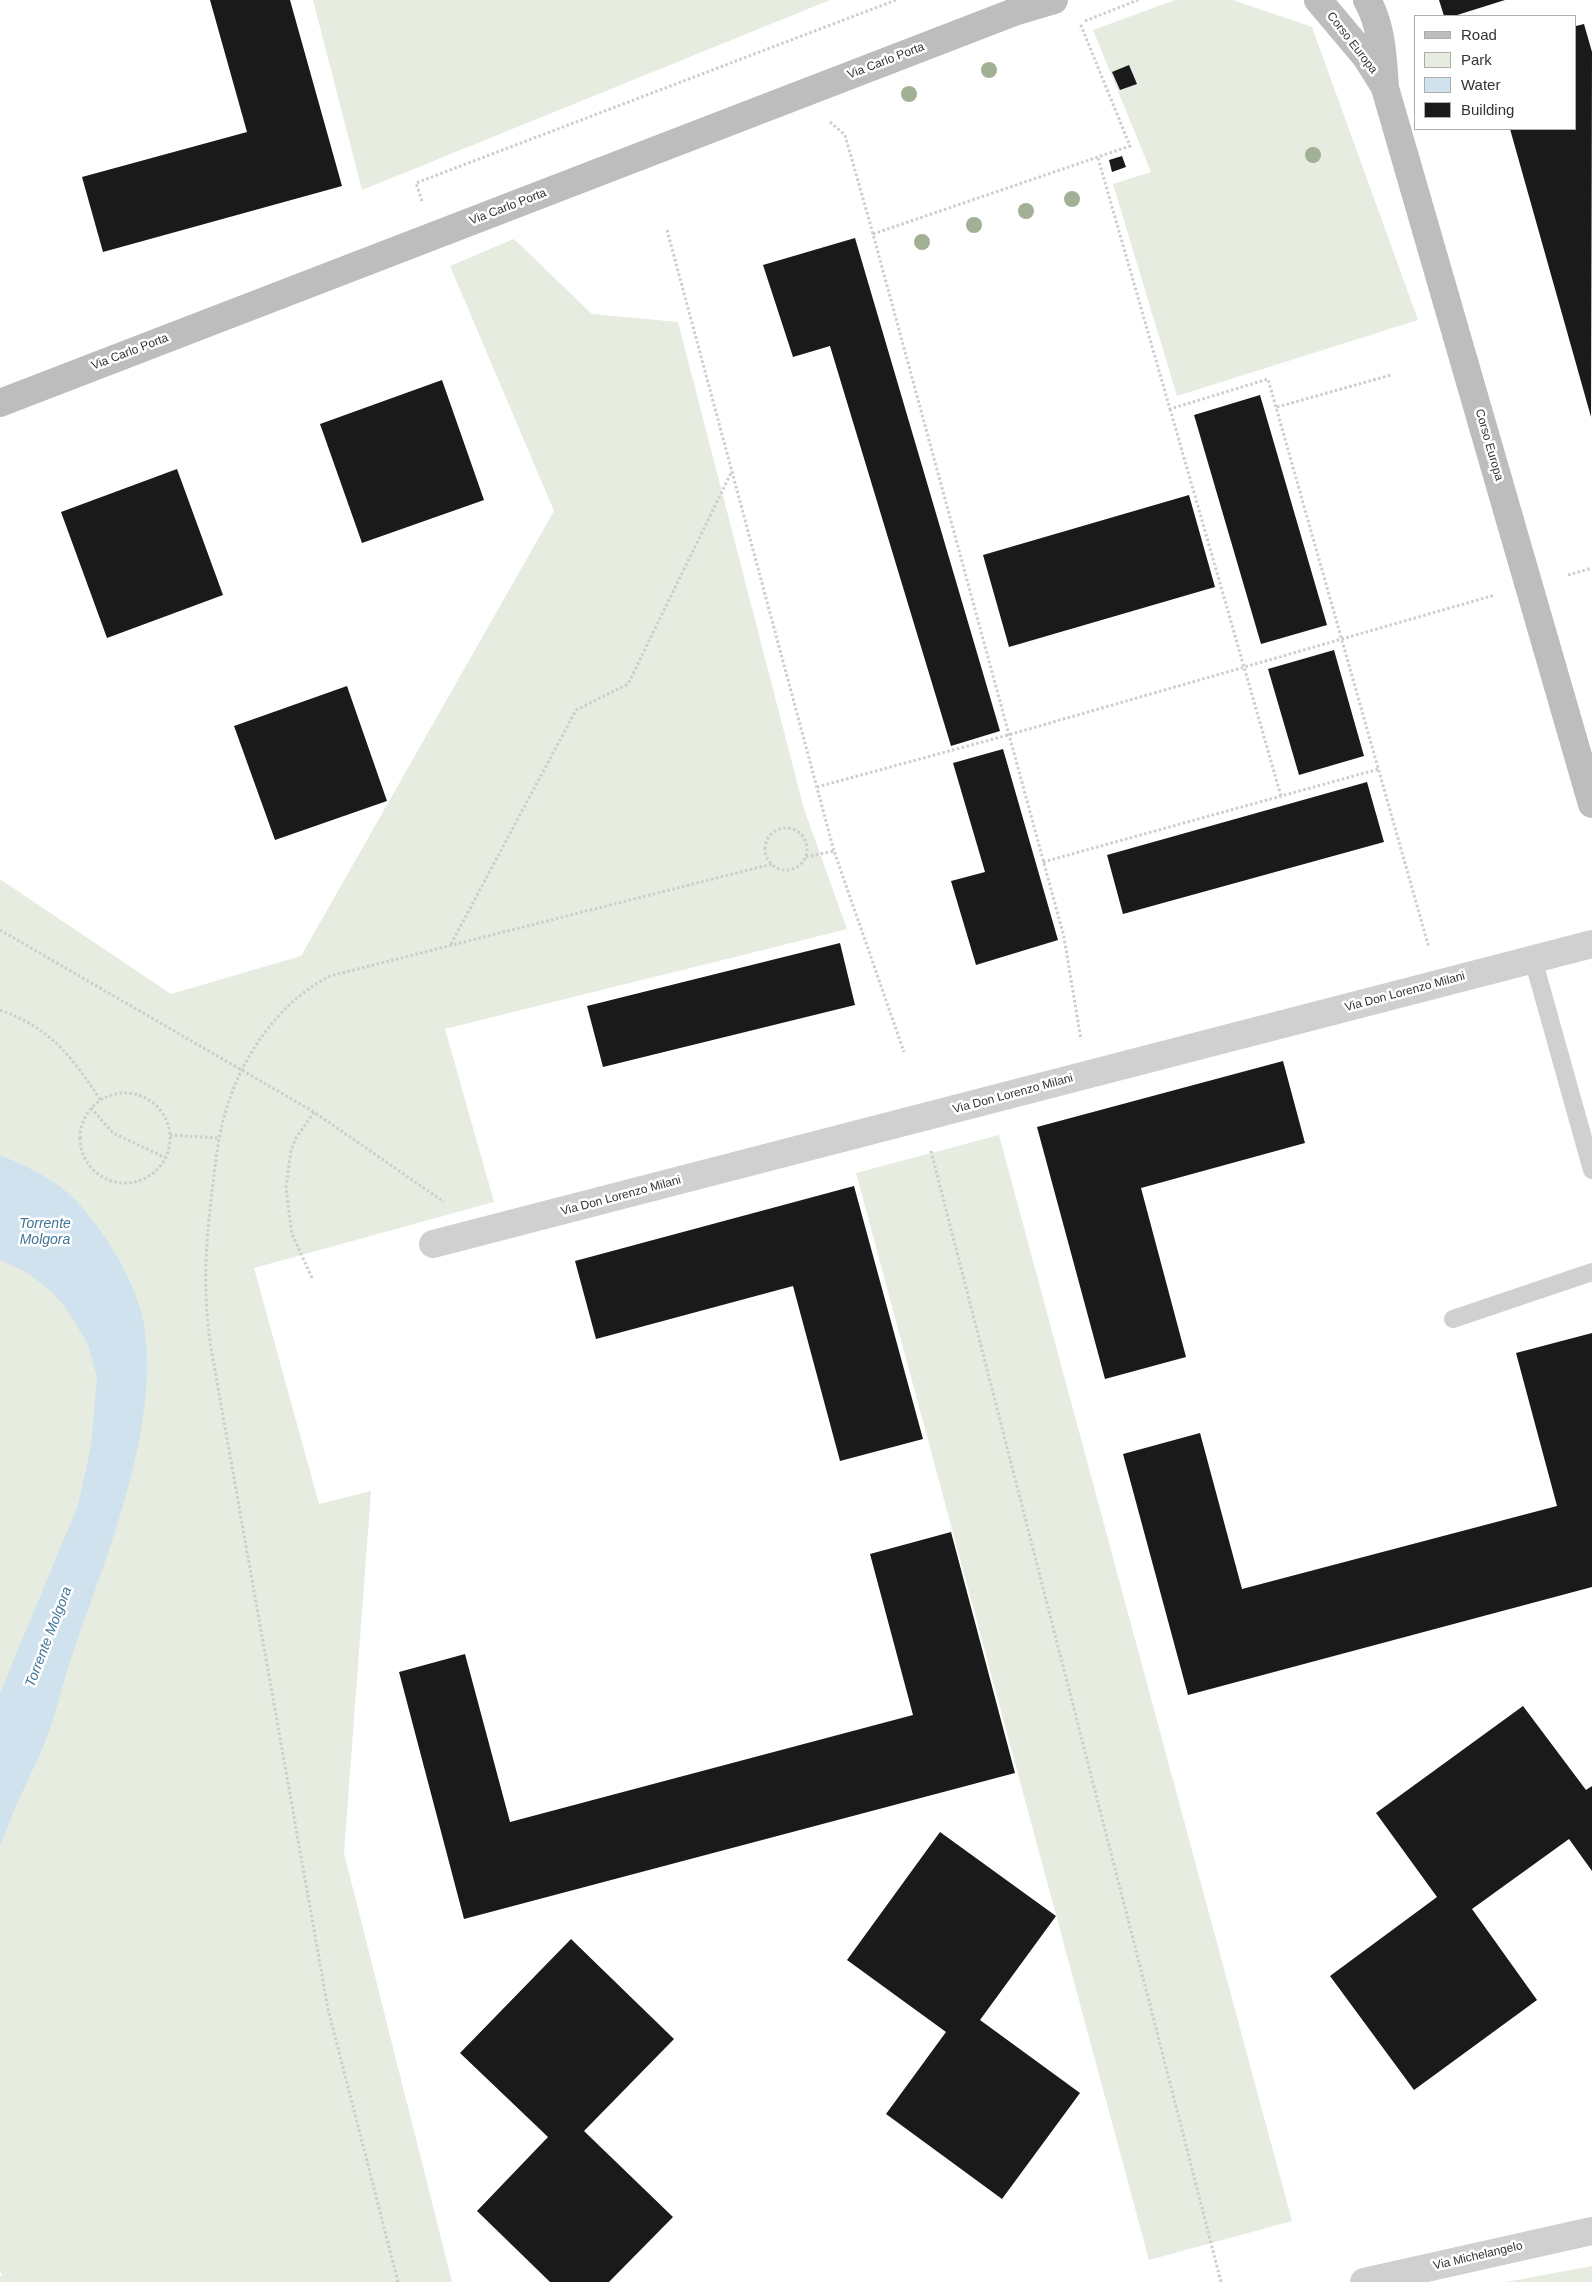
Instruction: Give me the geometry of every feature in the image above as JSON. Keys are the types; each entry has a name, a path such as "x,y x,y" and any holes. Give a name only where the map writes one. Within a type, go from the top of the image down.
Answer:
{"street":[{"name":"Via Carlo Porta","path":"0,403 1026,6 1054,0"},
{"name":"Corso Europa","path":"1318,0 1366,57 1385,88"},
{"name":"Corso Europa","path":"1367,0 1377,25 1383,54 1385,88 1592,804"},
{"name":"Via Don Lorenzo Milani","path":"433,1244 1592,944"},
{"name":"Via Michelangelo","path":"1364,2282 1592,2231"}],"lane":[{"path":"1533,959 1592,1170"},
{"path":"1453,1319 1592,1272"}],"path":[{"path":"424,205 416,183 896,0"},
{"path":"873,234 1130,146 1080,23 1138,0"},
{"path":"799,95 845,135 1064,937 1087,1075"},
{"path":"1098,158 1281,796"},
{"path":"667,230 834,851 904,1052"},
{"path":"1277,407 1391,375"},
{"path":"1170,409 1268,379 1439,983"},
{"path":"451,944 576,710 628,684 732,471"},
{"path":"1568,575 1592,568"},
{"path":"817,787 1008,735 1530,585"},
{"path":"1043,862 1379,769"},
{"path":"780,828 791,828 804,837 807,845 806,857 799,866 792,869 780,869 772,864 766,855 766,844 771,834 780,828"},
{"path":"806,857 834,851"},
{"path":"398,2282 328,2009 211,1348 206,1306 207,1235 219,1138 226,1110 242,1071 256,1047 285,1009 312,985 338,974 451,944 772,864"},
{"path":"0,930 314,1112 485,1231"},
{"path":"0,1010 29,1022 50,1036 86,1078 100,1101"},
{"path":"123,1093 146,1098 162,1111 169,1126 170,1135 166,1158 158,1170 142,1180 120,1183 104,1178 89,1165 81,1145 82,1124 91,1108 100,1101 123,1093"},
{"path":"91,1108 113,1134 166,1158"},
{"path":"312,1278 292,1234 288,1216 286,1188 291,1150 296,1138 314,1112"},
{"path":"170,1135 219,1138"},
{"path":"929,1143 1221,2282"}],"green space":[{"path":"313,0 830,0 362,190"},
{"path":"1175,0 1233,0 1312,27 1418,320 1177,396 1113,184 1151,172 1093,30"},
{"path":"514,239 592,314 678,322 804,809 847,929 445,1029 494,1202 254,1268 319,1504 371,1491 344,1853 452,2282 0,2282 0,2276 2,2276 0,2271 0,879 171,994 301,956 554,511 450,266"},
{"path":"999,1135 1292,2221 1149,2260 856,1173"},
{"path":"1592,2266 1592,2282 1506,2282"}],"water":[{"name":"Torrente Molgora","path":"0,1155 32,1170 62,1188 90,1216 103,1234 126,1273 135,1293 145,1331 147,1370 144,1411 137,1452 114,1536 69,1666 50,1729 0,1847 0,1693 78,1505 91,1447 97,1378 88,1344 65,1307 54,1294 28,1273 0,1260"}],"building":[{"path":"210,0 290,0 342,186 103,252 82,177 247,132"},
{"path":"1439,0 1505,0 1457,15 1444,15"},
{"path":"1584,24 1592,52 1591,417 1510,130 1577,130 1577,26"},
{"path":"1129,65 1137,84 1120,90 1112,72"},
{"path":"1122,156 1126,167 1112,172 1109,160"},
{"path":"855,238 1000,731 951,746 830,346 793,357 763,265"},
{"path":"442,380 484,500 362,543 320,424"},
{"path":"1260,395 1327,625 1261,644 1194,415"},
{"path":"177,469 223,595 107,638 61,512"},
{"path":"1189,495 1215,587 1009,647 983,555"},
{"path":"1334,650 1364,756 1299,775 1268,669"},
{"path":"347,686 387,801 275,840 234,726"},
{"path":"1003,749 1058,940 976,965 951,881 985,872 953,763"},
{"path":"1367,782 1384,842 1123,914 1107,855"},
{"path":"840,943 855,1005 603,1067 587,1006"},
{"path":"1283,1061 1305,1143 1141,1188 1186,1357 1105,1379 1037,1127"},
{"path":"854,1186 923,1439 840,1461 793,1286 596,1339 575,1261"},
{"path":"1592,1333 1592,1587 1188,1695 1123,1454 1200,1433 1242,1589 1557,1506 1516,1353"},
{"path":"951,1532 1015,1773 464,1919 399,1672 465,1654 510,1822 913,1715 870,1554"},
{"path":"1523,1706 1586,1790 1592,1786 1592,1871 1569,1839 1472,1909 1537,2000 1414,2090 1330,1976 1437,1897 1376,1813"},
{"path":"940,1832 1056,1916 980,2020 1080,2093 1002,2199 886,2114 946,2032 847,1960"},
{"path":"571,1939 674,2039 584,2131 673,2217 609,2282 550,2282 477,2211 548,2137 460,2053"}]}
